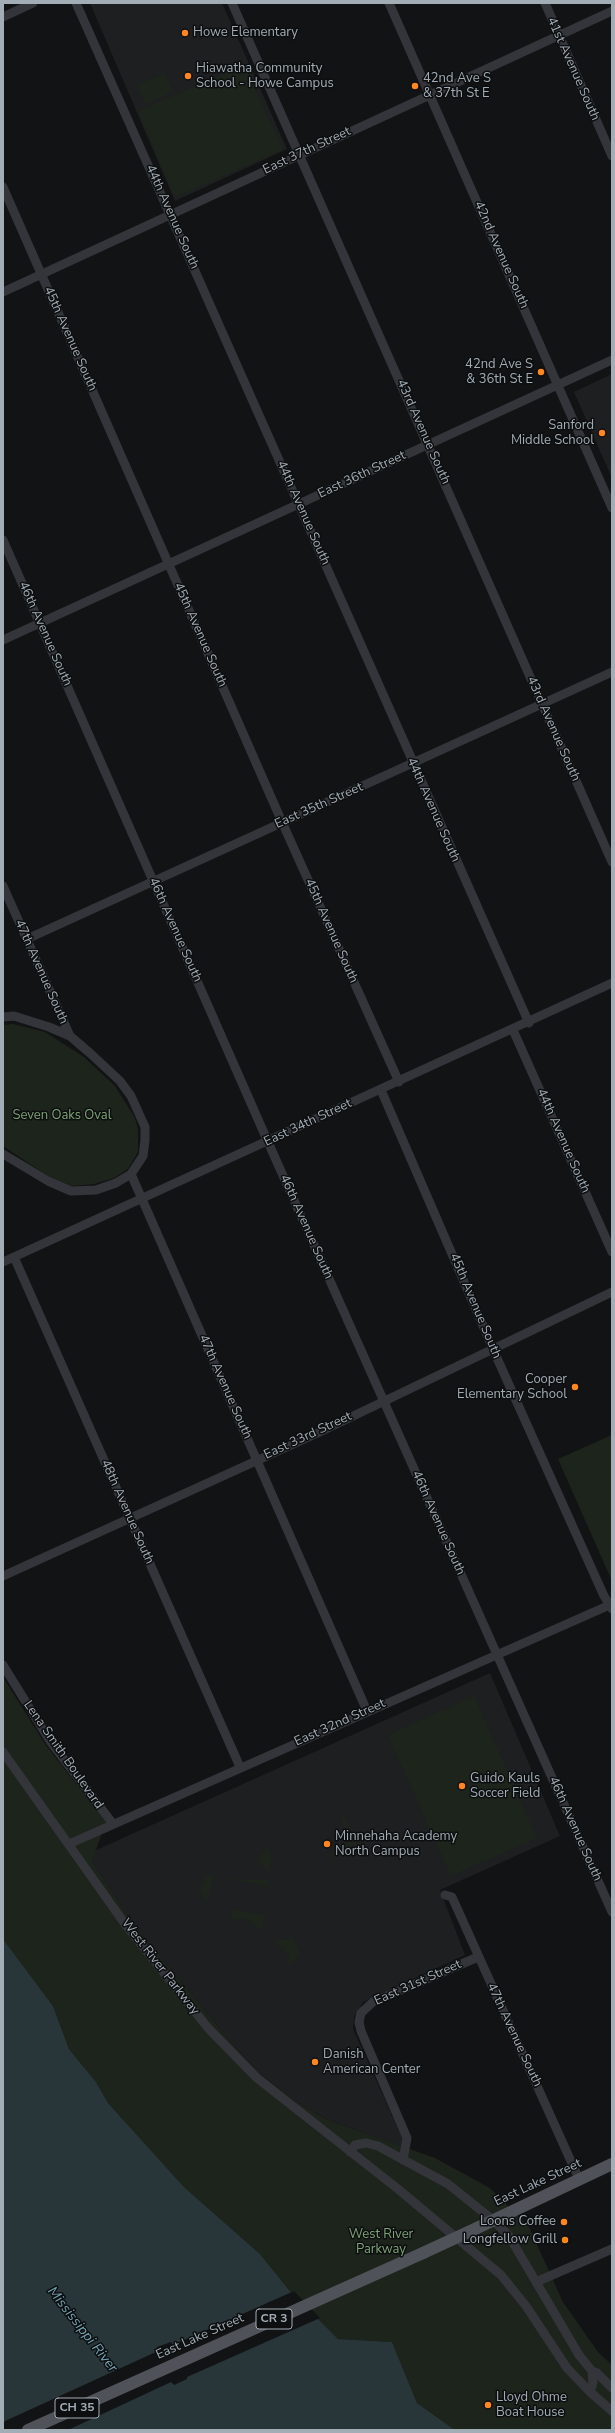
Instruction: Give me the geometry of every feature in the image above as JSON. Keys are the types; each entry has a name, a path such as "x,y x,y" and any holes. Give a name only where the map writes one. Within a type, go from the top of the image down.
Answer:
{"main road":[{"name":"East Lake Street","path":"126,2385 477,2228 612,2164"},
{"name":"CH 35","path":"28,2430 126,2385"}],"street":[{"path":"3,16 33,3"},
{"name":"44th Avenue South","path":"76,3 300,504 413,764 529,1023"},
{"name":"43rd Avenue South","path":"232,3 429,444 612,862"},
{"name":"42nd Avenue South","path":"389,3 612,508"},
{"name":"41st Avenue South","path":"545,3 558,36 612,156"},
{"name":"East 37th Street","path":"3,292 429,94 612,11"},
{"name":"45th Avenue South","path":"3,188 282,822 400,1082"},
{"name":"East 36th Street","path":"3,640 612,360"},
{"name":"46th Avenue South","path":"3,540 383,1401 610,1900 612,1912"},
{"name":"East 35th Street","path":"27,939 612,672"},
{"name":"47th Avenue South","path":"3,889 70,1036"},
{"name":"East 34th Street","path":"3,1262 514,1030 612,983"},
{"path":"3,1017 14,1016 70,1036 120,1081 131,1096 145,1127 145,1148 139,1164 131,1174 116,1183 96,1190 71,1191 48,1181 3,1154"},
{"name":"44th Avenue South","path":"514,1030 612,1252"},
{"name":"45th Avenue South","path":"381,1090 493,1348 604,1596 611,1606"},
{"name":"47th Avenue South","path":"131,1174 367,1711"},
{"name":"48th Avenue South","path":"14,1257 240,1767"},
{"name":"East 33rd Street","path":"3,1576 258,1460 612,1292"},
{"name":"East 32nd Street","path":"69,1844 367,1711 611,1606"},
{"name":"Lena Smith Boulevard","path":"3,1665 50,1741 113,1824"},
{"name":"West River Parkway","path":"3,1752 125,1924 208,2028 257,2078 501,2275 526,2306 567,2368 590,2392 612,2411"},
{"name":"47th Avenue South","path":"445,1895 452,1897 579,2179"},
{"name":"East 31st Street","path":"403,2160 407,2138 361,2031 359,2022 361,2013 373,2002 478,1956"},
{"path":"350,2152 355,2145 366,2143 378,2146 461,2193 493,2220 509,2236 564,2332 592,2371 597,2373 612,2388"},
{"path":"536,2282 612,2249"},
{"path":"590,2392 593,2383 592,2371"}],"shaded area":[{"name":"Hiawatha Community School - Howe Campus","path":"90,3 222,3 287,149 175,201"},
{"name":"Sanford Middle School","path":"612,374 612,478 574,392"},
{"name":"Minnehaha Academy North Campus","path":"490,1673 560,1836 440,1890 465,1955 363,2002 354,2017 353,2029 403,2140 401,2146 326,2119 295,2101 258,2072 235,2047 135,1926 92,1861 94,1851"}],"green space":[{"path":"244,65 283,150 175,197 138,111"},
{"path":"165,73 173,92 146,104 137,85"},
{"name":"Seven Oaks Oval","path":"13,1024 45,1032 84,1057 115,1086 134,1116 138,1128 138,1152 128,1169 114,1178 94,1184 72,1186 48,1176 3,1146 3,1025"},
{"path":"612,1435 612,1581 558,1459"},
{"name":"West River Parkway","path":"3,1677 45,1744 106,1822 92,1861 135,1926 235,2047 258,2072 295,2101 326,2119 435,2158 490,2188 529,2227 563,2302 598,2352 612,2365 612,2430 455,2430 417,2403 392,2342 338,2339 289,2290 260,2254 184,2187 108,2103 96,2082 69,2049 53,2006 3,1939"},
{"name":"Guido Kauls Soccer Field","path":"474,1696 537,1838 451,1876 388,1735"},
{"path":"345,1817 364,1858 361,1859 353,1844 335,1860 329,1853 351,1841 341,1819"},
{"path":"268,1846 272,1859 269,1871 257,1861"},
{"path":"207,1875 215,1875 213,1877 207,1904 200,1888"},
{"path":"224,1877 253,1880 269,1879 268,1887"},
{"path":"233,1909 265,1915 262,1931 247,1919 231,1919"},
{"path":"293,1938 301,1956 288,1965 289,1954 274,1941"}],"water":[{"name":"Mississippi River","path":"3,1939 53,2006 69,2049 96,2082 108,2103 184,2187 260,2254 289,2290 338,2339 392,2342 417,2403 455,2430 3,2430"}],"pier":[{"path":"294,2291 320,2318 187,2377 187,2379 174,2385 171,2382 68,2430 3,2430 3,2422 158,2351 157,2347 171,2342 173,2345"}],"place":[{"name":"Howe Elementary","path":"185,33"},
{"name":"Hiawatha Community School - Howe Campus","path":"188,76"},
{"name":"42nd Ave S & 37th St E","path":"415,86"},
{"name":"42nd Ave S & 36th St E","path":"541,372"},
{"name":"Sanford Middle School","path":"602,433"},
{"name":"Cooper Elementary School","path":"575,1387"},
{"name":"Guido Kauls Soccer Field","path":"462,1786"},
{"name":"Minnehaha Academy North Campus","path":"327,1844"},
{"name":"Danish American Center","path":"315,2062"},
{"name":"Loons Coffee","path":"564,2222"},
{"name":"Longfellow Grill","path":"565,2240"},
{"name":"Lloyd Ohme Boat House","path":"488,2405"}]}
